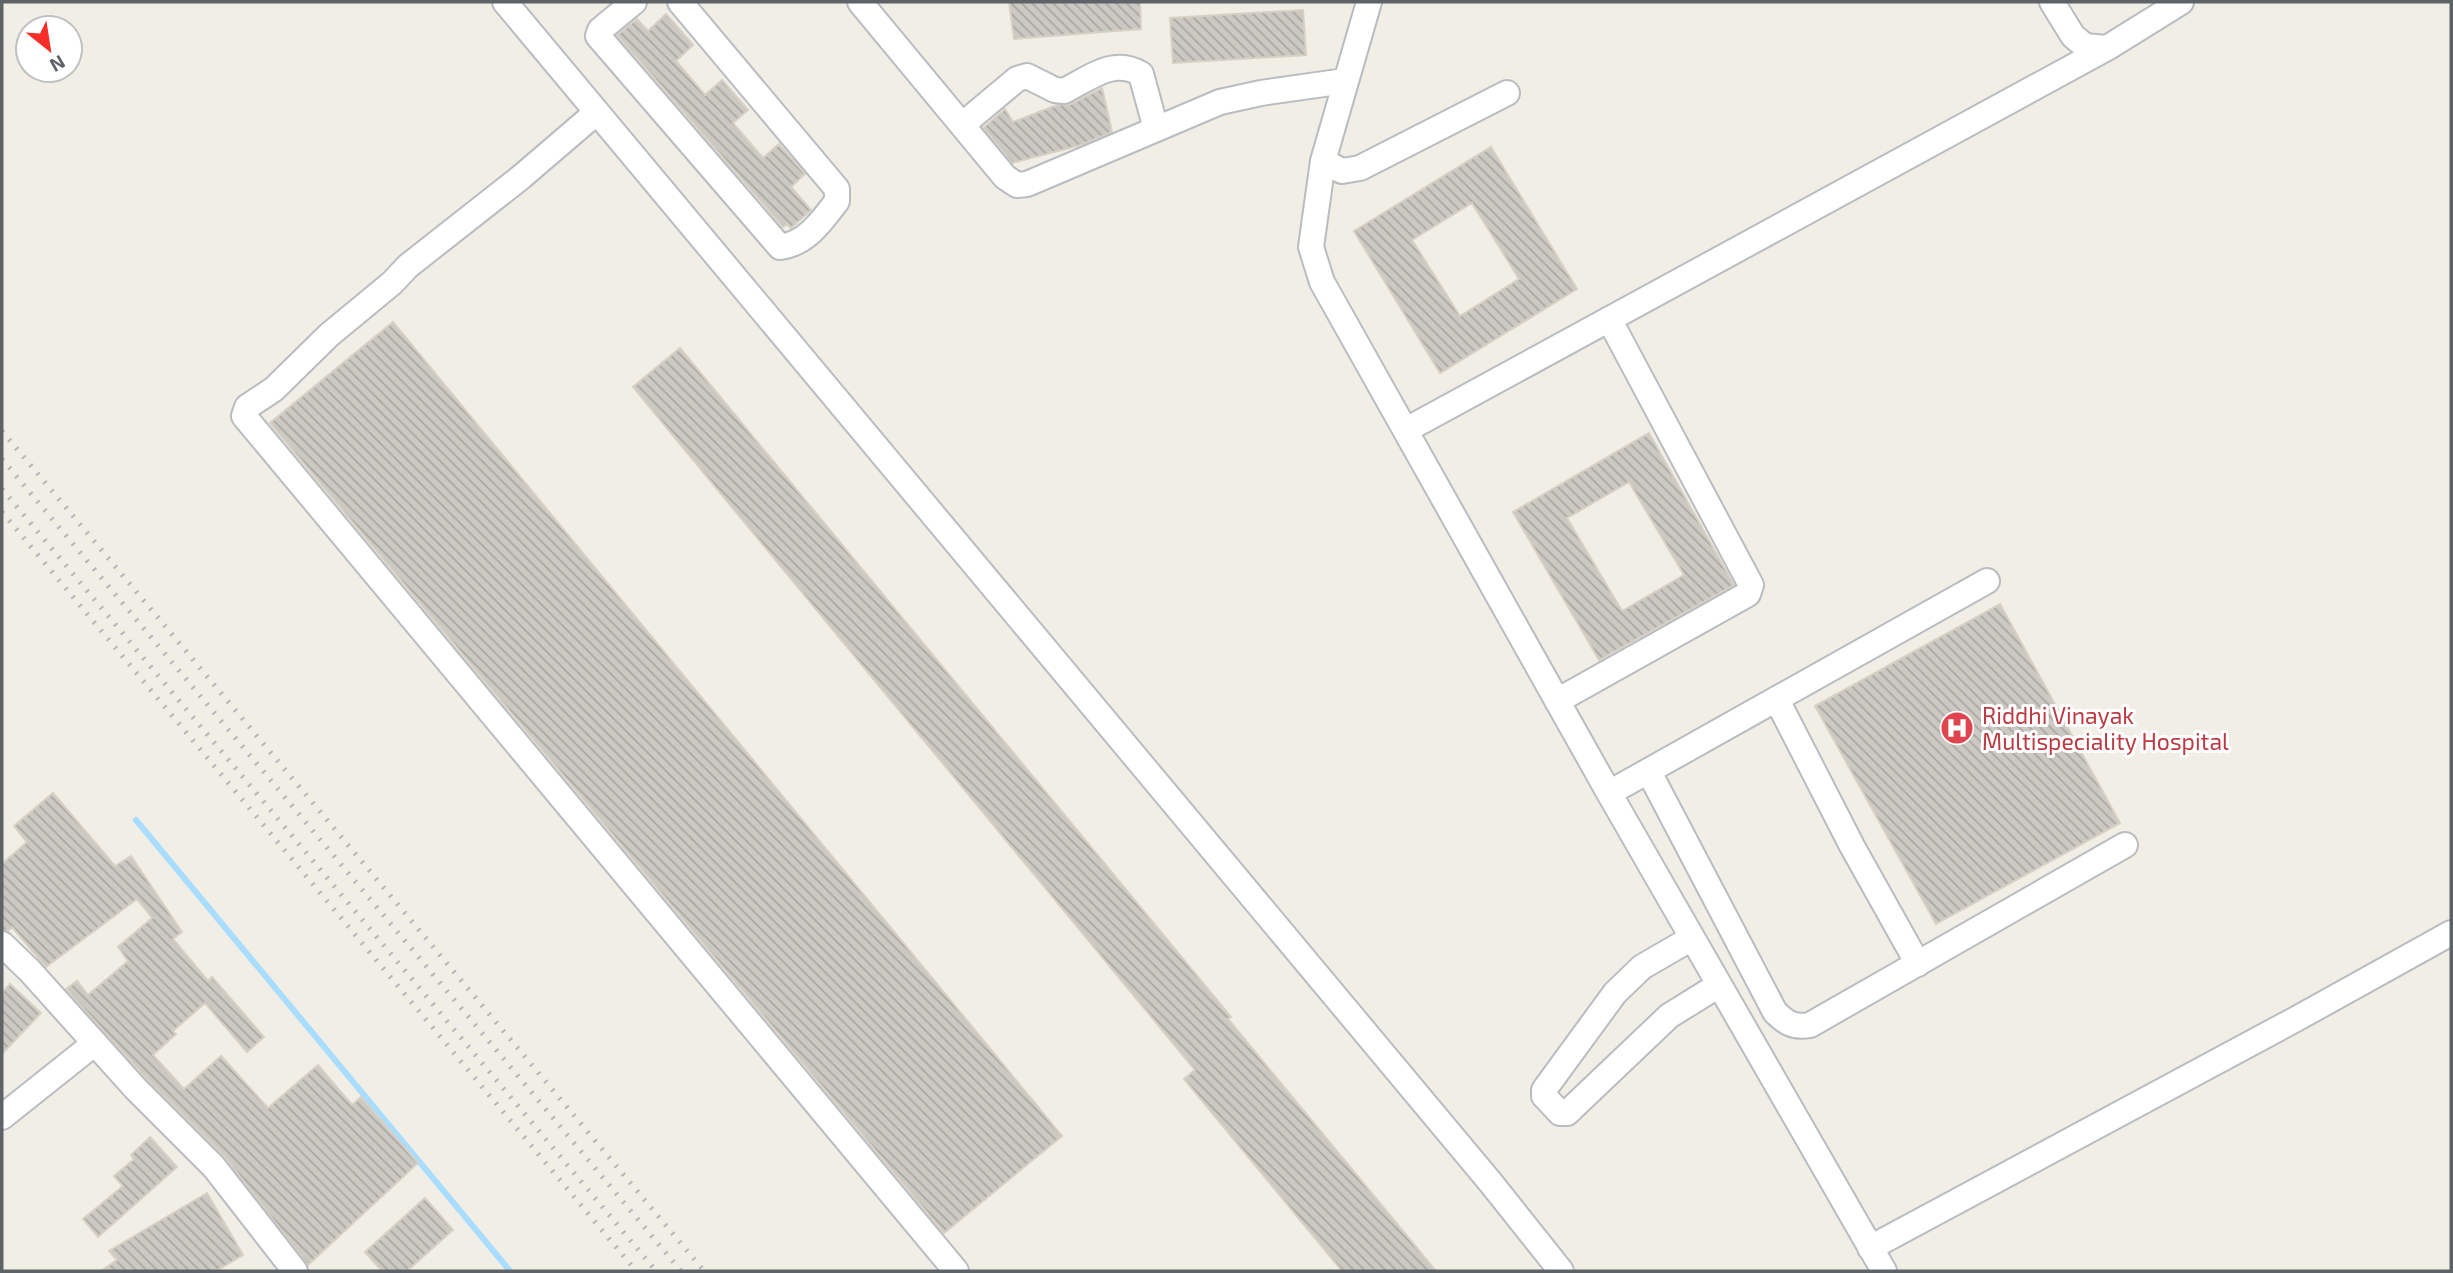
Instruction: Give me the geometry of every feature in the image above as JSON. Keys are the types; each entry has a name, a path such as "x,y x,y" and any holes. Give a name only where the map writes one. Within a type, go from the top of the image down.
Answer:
{"street":[{"path":"505,2 1562,1271"},
{"path":"634,2 600,30 598,36 780,247 791,246 816,228 837,201 836,188 680,2"},
{"path":"860,2 1005,177 1017,185 1027,184 1220,102 1345,81"},
{"path":"1369,2 1324,161 1311,247 1322,282 1609,793 1884,1271"},
{"path":"2052,2 2073,36 2085,47 2107,48"},
{"path":"1406,430 2107,48 2181,2"},
{"path":"962,125 1017,79 1027,76 1055,90 1064,91 1118,66 1130,67 1142,74 1156,129"},
{"path":"1324,161 1342,171 1360,168 1507,93"},
{"path":"597,112 520,178 408,266 386,289 329,335 274,389 247,407 244,416 957,1271"},
{"path":"1557,701 1748,594 1751,584 1609,319"},
{"path":"1609,793 1987,581"},
{"path":"1777,700 1852,845 1918,964"},
{"path":"1649,772 1775,1012 1783,1021 1798,1027 1810,1025 2125,845"},
{"path":"1870,1248 2451,933"},
{"path":"1692,938 1642,967 1615,993 1544,1090 1544,1096 1560,1113 1567,1113 1669,1016 1719,985"},
{"path":"2,944 30,971 135,1088 214,1167 295,1271"},
{"path":"2,1117 95,1043"}],"building":[{"path":"1009,2 1140,2 1141,29 1014,39"},
{"path":"1303,10 1306,55 1173,63 1170,18"},
{"path":"666,14 693,45 676,61 705,95 722,80 748,110 733,123 763,158 779,144 805,174 791,187 811,210 791,228 787,224 783,227 617,35 637,19 648,31"},
{"path":"1102,88 1112,132 1081,145 1012,163 983,128 1005,109 1013,122 1057,105 1071,104"},
{"path":"1491,147 1577,289 1440,373 1354,231","holes":["1472,203 1519,279 1460,316 1412,240"]},
{"path":"393,322 1062,1136 944,1233 270,423"},
{"path":"680,348 1231,1017 1228,1019 1436,1271 1342,1271 1184,1079 1195,1070 633,387"},
{"path":"1649,433 1734,585 1599,660 1513,512","holes":["1629,482 1684,575 1622,611 1567,518"]},
{"path":"2000,604 2120,823 1936,924 1815,706"},
{"path":"53,793 115,866 131,856 182,932 173,939 208,981 212,977 264,1037 247,1052 205,1003 173,1031 176,1034 153,1055 184,1089 221,1056 268,1108 318,1065 352,1105 361,1097 418,1163 308,1265 225,1157 146,1078 66,989 77,981 88,995 128,961 118,947 152,918 137,899 46,967 12,927 8,931 2,930 2,864 27,842 14,826"},
{"path":"10,984 41,1013 2,1054 2,993"},
{"path":"150,1137 177,1167 98,1237 83,1219 123,1186 114,1176 134,1159 131,1155"},
{"path":"207,1193 243,1255 216,1271 101,1271 117,1260 109,1251"},
{"path":"425,1198 453,1230 407,1271 382,1271 365,1252"}],"waterway":[{"path":"136,820 510,1271"}],"railway":[{"path":"2,431 704,1271"},
{"path":"2,459 681,1271"},
{"path":"2,489 656,1271"},
{"path":"2,512 636,1271"}],"place":[{"name":"Riddhi Vinayak Multispeciality Hospital","path":"1957,728"}]}
